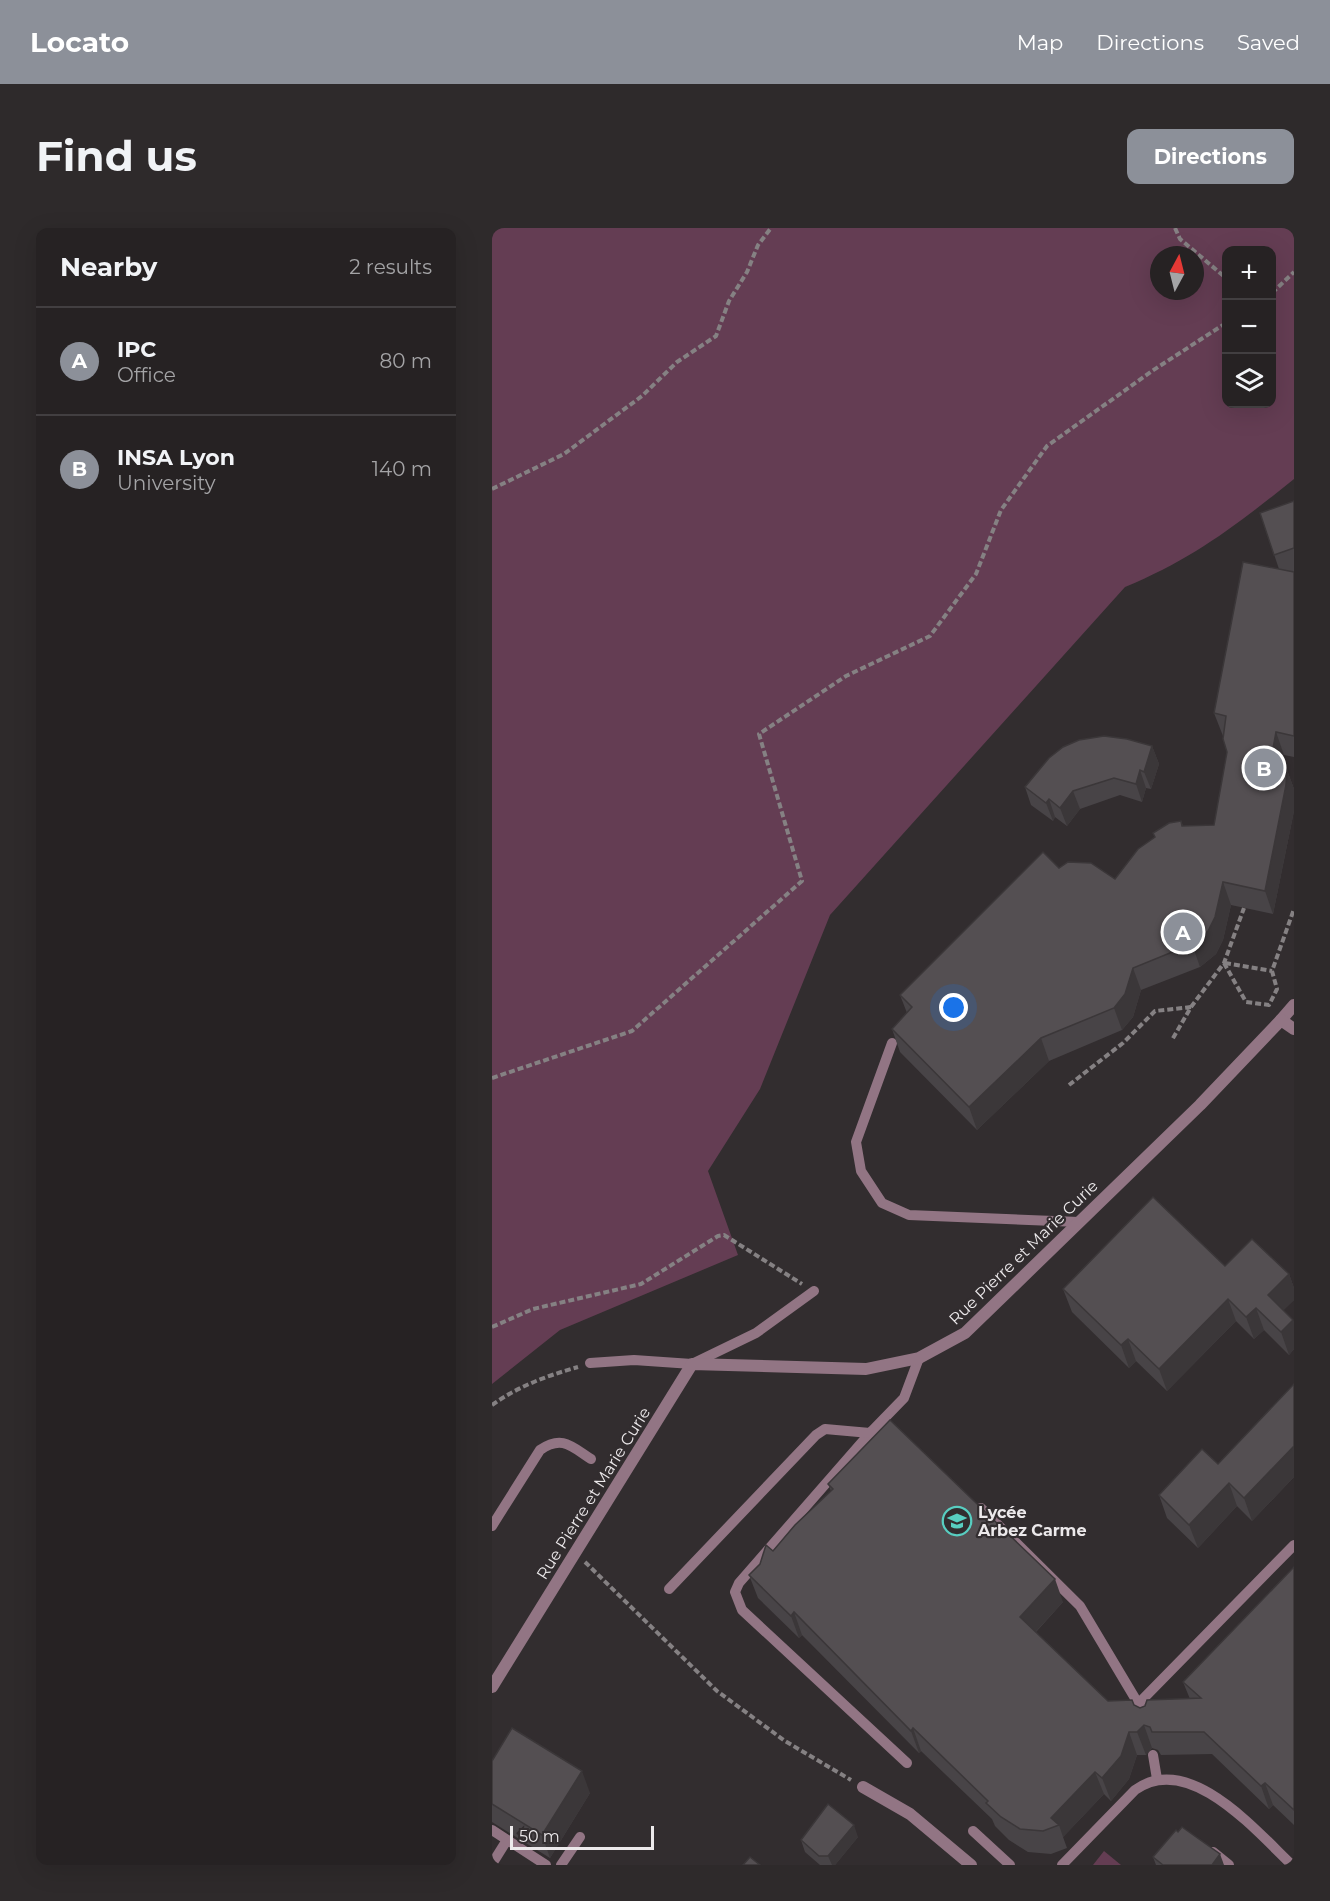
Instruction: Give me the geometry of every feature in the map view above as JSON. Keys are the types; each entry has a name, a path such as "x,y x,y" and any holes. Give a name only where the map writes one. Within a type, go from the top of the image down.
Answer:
{"street":[{"name":"Rue Pierre et Marie Curie","path":"492,1687 692,1364 866,1369 920,1358 965,1333 1200,1105 1294,1005"},
{"path":"1281,1020 1294,1029"},
{"path":"863,1787 910,1814 971,1865"}],"lane":[{"path":"892,1043 856,1142 861,1171 882,1203 909,1215 1079,1222"},
{"path":"590,1363 634,1360 692,1364 756,1334 814,1291"},
{"path":"907,1763 742,1610 735,1592 739,1583 870,1432 904,1398 920,1358"},
{"path":"669,1589 816,1435 825,1429 870,1432 882,1429 903,1435"},
{"path":"492,1526 540,1450 551,1443 565,1442 591,1459"},
{"path":"971,1499 1080,1605 1139,1703 1148,1723"},
{"path":"1139,1703 1294,1545"},
{"path":"1153,1755 1157,1779"},
{"path":"1062,1865 1135,1790 1157,1779 1167,1778 1193,1786 1223,1801 1292,1865"},
{"path":"492,1830 546,1865"},
{"path":"973,1831 1010,1865"},
{"path":"561,1865 580,1837"},
{"path":"492,1864 507,1840"},
{"path":"1200,1843 1228,1865"}],"path":[{"path":"492,489 564,454 642,396 677,362 716,336 729,301 747,272 758,245 771,228"},
{"path":"1175,228 1180,239 1222,274"},
{"path":"1276,289 1294,272"},
{"path":"492,1078 632,1031 802,881 759,734 846,675 930,636 976,574 1000,510 1047,446 1152,371 1222,326"},
{"path":"1172,1040 1191,1007 1224,963 1244,908"},
{"path":"1224,963 1246,1002 1269,1005 1277,989 1272,971 1294,909"},
{"path":"1224,963 1272,971"},
{"path":"1069,1085 1123,1043 1155,1011 1191,1007"},
{"path":"492,1327 533,1309 641,1284 718,1236 724,1235 814,1291"},
{"path":"492,1405 514,1390 543,1377 590,1363"},
{"path":"576,1553 717,1691 785,1742 863,1787"}],"shaded area":[{"path":"492,228 1294,228 1294,479 1254,511 1194,552 1125,587 830,915 760,1089 708,1171 738,1255 560,1330 492,1384"},
{"path":"1104,1851 1121,1865 1093,1865"}],"building":[{"path":"1294,501 1294,548 1274,555 1260,513"},
{"path":"1243,562 1294,572 1294,736 1276,732 1270,765 1287,770 1286,785 1265,891 1223,882 1215,917 1208,931 1192,944 1133,968 1125,994 1114,1008 1041,1038 969,1107 892,1029 912,1007 900,995 1043,852 1059,868 1068,862 1091,863 1115,879 1138,849 1155,837 1153,833 1169,823 1181,821 1182,826 1214,825 1227,752 1223,739 1226,716 1214,713"},
{"path":"1104,736 1152,746 1144,772 1140,770 1136,784 1114,778 1073,791 1060,808 1049,799 1046,803 1025,787 1049,758 1063,747 1079,740"},
{"path":"1153,1197 1225,1266 1252,1239 1289,1274 1268,1295 1293,1320 1281,1332 1256,1308 1246,1317 1228,1299 1159,1369 1128,1339 1121,1345 1063,1289"},
{"path":"1294,1384 1294,1446 1244,1498 1229,1483 1189,1525 1159,1495 1202,1449 1218,1464"},
{"path":"890,1420 1055,1579 1020,1617 1108,1701 1132,1700 1134,1705 1140,1708 1145,1706 1147,1700 1201,1698 1183,1682 1294,1567 1294,1810 1265,1783 1261,1786 1204,1732 1152,1732 1150,1727 1144,1725 1137,1732 1129,1732 1121,1756 1102,1778 1095,1772 1051,1818 1059,1825 1043,1831 1020,1829 1001,1817 986,1803 988,1801 913,1728 911,1731 794,1612 791,1616 749,1575 760,1564 766,1545 773,1551 795,1525 833,1489 828,1484"},
{"path":"512,1728 582,1771 542,1835 492,1804 492,1761"},
{"path":"828,1804 854,1825 828,1856 819,1856 801,1840"},
{"path":"1182,1827 1220,1854 1212,1865 1163,1865 1153,1857 1176,1830 1178,1832"},
{"path":"750,1857 760,1865 743,1865"}],"place":[{"name":"INSA Lyon","path":"1264,768"},
{"name":"IPC","path":"1183,932"},
{"name":"Lycée Arbez Carme","path":"957,1521"}]}
